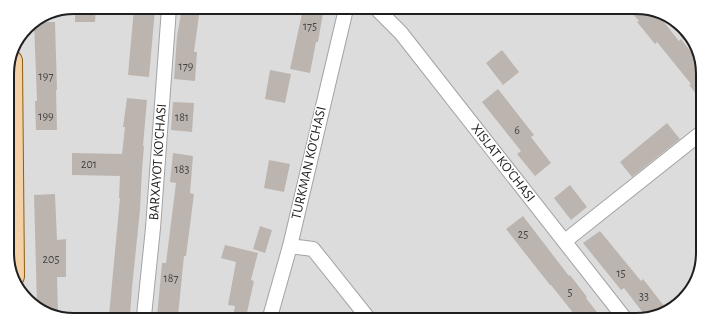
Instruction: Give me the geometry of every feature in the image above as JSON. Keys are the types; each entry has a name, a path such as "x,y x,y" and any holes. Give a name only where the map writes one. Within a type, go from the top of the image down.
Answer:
{"street":[{"name":"BARXAYOT KO'CHASI","path":"144,313 153,228 169,14"},
{"name":"TURKMAN KO'CHASI","path":"271,313 290,246 345,14"},
{"name":"XISLAT KO'CHASI","path":"382,14 401,32 621,313"},
{"path":"565,241 696,137"},
{"path":"290,246 313,249 364,313"}],"shaded area":[{"path":"636,14 648,15 659,19 673,26 684,37 694,58 696,74 696,253 695,265 691,276 686,286 676,298 663,307 640,313 74,313 62,312 51,308 37,301 26,290 16,269 14,253 14,70 16,58 24,41 41,24 62,15"}],"building":[{"path":"75,14 96,14 95,22 75,22"},
{"path":"133,14 155,14 149,77 128,75"},
{"path":"181,14 199,14 194,52 197,52 195,81 174,79 177,36"},
{"path":"302,14 323,14 318,42 316,42 310,73 290,69"},
{"path":"633,14 648,15 663,21 679,41 681,39 694,58 696,94 689,85 691,84 657,42 655,44 637,22 639,21"},
{"path":"45,22 55,22 57,130 36,130 35,101 37,101 34,30"},
{"path":"502,50 519,72 503,85 486,63"},
{"path":"270,70 291,74 285,103 265,99"},
{"path":"498,89 534,135 531,137 551,163 535,176 517,154 521,151 482,102"},
{"path":"127,98 147,100 140,210 130,313 109,313 120,198 120,176 72,175 72,153 122,154 125,127 123,127"},
{"path":"173,102 194,103 192,132 171,130"},
{"path":"667,123 680,139 632,177 620,162"},
{"path":"173,153 193,156 190,193 194,194 186,256 184,256 178,313 157,313 162,263 166,263 176,183 170,182"},
{"path":"269,160 290,164 284,192 264,188"},
{"path":"570,185 587,207 571,220 554,198"},
{"path":"55,194 57,240 66,239 66,277 57,277 58,311 37,301 34,195"},
{"path":"523,216 587,297 586,298 598,313 573,313 506,229"},
{"path":"260,226 272,230 265,253 253,249"},
{"path":"600,231 641,281 643,279 664,306 643,313 624,288 621,290 583,243"},
{"path":"225,245 258,253 251,280 254,281 247,313 234,313 235,306 228,305 236,262 221,258"}]}
